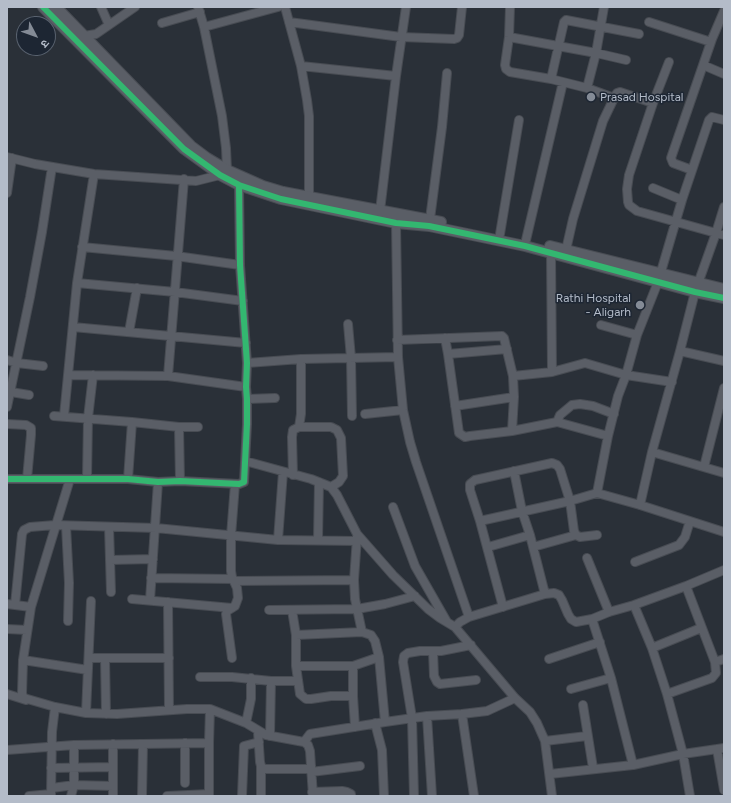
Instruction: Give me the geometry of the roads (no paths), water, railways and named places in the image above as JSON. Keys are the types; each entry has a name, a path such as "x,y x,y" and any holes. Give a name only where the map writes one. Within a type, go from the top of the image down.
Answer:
{"street":[{"path":"43,7 184,149 223,172 281,199 396,223 429,226 503,241 660,278"},
{"path":"56,7 191,146 239,185 430,219 526,240 566,250 696,288 724,298"},
{"path":"101,7 109,25"},
{"path":"84,36 96,34 135,7"},
{"path":"204,27 258,10 278,7"},
{"path":"285,7 301,66 309,116 309,198"},
{"path":"380,211 406,7"},
{"path":"289,22 401,37 456,39 459,35 462,7"},
{"path":"510,7 509,37 505,65 506,69 510,72 551,79 587,88 614,98"},
{"path":"587,88 596,53 604,7"},
{"path":"162,23 199,9 222,116 226,148 223,172"},
{"path":"692,170 674,163 670,158 702,65 711,42 721,25 724,11"},
{"path":"551,79 564,22 566,20 639,34"},
{"path":"649,22 711,42"},
{"path":"509,37 626,60"},
{"path":"669,62 653,103 629,175 627,199 629,205 637,211 720,234"},
{"path":"702,65 724,74"},
{"path":"301,66 396,76"},
{"path":"430,219 442,127 447,73"},
{"path":"526,240 563,82"},
{"path":"566,250 577,203 604,121 614,98 617,93 620,92 653,103"},
{"path":"598,493 608,436 618,396 626,375 637,335 660,278 675,222 692,170 710,118 714,117 724,120"},
{"path":"500,234 519,120"},
{"path":"7,193 10,158 29,163 94,174 196,181 223,172"},
{"path":"7,407 42,232 52,167"},
{"path":"64,416 77,283 94,174"},
{"path":"168,376 175,292 176,256 184,179"},
{"path":"7,479 128,479 158,482 180,481 235,484 241,484 244,482 247,363 240,265 239,185"},
{"path":"653,188 682,200"},
{"path":"640,505 652,452 696,288 720,234 724,207"},
{"path":"396,223 398,357 403,410 416,462 469,617"},
{"path":"82,247 176,256 240,265"},
{"path":"551,253 552,372"},
{"path":"77,283 175,292 243,301"},
{"path":"129,332 137,288"},
{"path":"696,288 724,289"},
{"path":"348,324 351,358 352,416"},
{"path":"602,325 637,335"},
{"path":"73,327 246,343"},
{"path":"398,340 502,336 504,338 513,376 514,396 512,431"},
{"path":"445,338 457,430 461,435 470,436 512,431 557,422 608,436"},
{"path":"448,354 507,349"},
{"path":"680,351 724,361"},
{"path":"247,363 301,359 398,357"},
{"path":"299,427 301,414 301,359"},
{"path":"7,360 17,363 43,366"},
{"path":"513,376 552,372 585,363 626,375 672,382"},
{"path":"68,375 168,376 246,387"},
{"path":"87,479 88,418 93,375"},
{"path":"704,467 721,411 724,388"},
{"path":"11,392 29,395"},
{"path":"455,406 514,396"},
{"path":"247,399 275,398"},
{"path":"557,422 560,415 565,410 576,404 593,406 614,414"},
{"path":"365,414 403,410"},
{"path":"54,416 179,427 198,427"},
{"path":"128,479 132,422"},
{"path":"7,424 26,425 30,428 32,435 28,479"},
{"path":"179,427 180,481"},
{"path":"293,475 293,432 296,428 331,427 339,432 341,438 343,476 339,482 331,487"},
{"path":"652,452 724,473"},
{"path":"245,462 319,482 331,487 337,495 357,537 415,596 440,618 451,625 471,645 515,698 530,712 537,722 545,741 552,796"},
{"path":"503,608 488,547 470,490 470,484 475,480 514,471 552,463 557,465 570,501 574,531 576,535"},
{"path":"514,471 522,511 545,594"},
{"path":"278,540 283,472"},
{"path":"26,700 22,694 23,660 31,607 70,479"},
{"path":"150,600 158,482"},
{"path":"318,540 319,482"},
{"path":"232,658 226,614 227,611 236,606 238,598 237,588 231,574 231,536 235,484"},
{"path":"480,520 570,501 598,493 724,532"},
{"path":"393,507 415,566 451,625"},
{"path":"635,562 679,545 685,537 690,522"},
{"path":"31,607 11,605 23,532 30,527 66,526 156,528 278,540 318,540 357,537"},
{"path":"66,526 69,583 68,621"},
{"path":"110,527 111,592"},
{"path":"533,547 576,535 580,537 598,535"},
{"path":"488,547 530,536"},
{"path":"357,537 354,580 357,609 362,632"},
{"path":"587,558 609,612"},
{"path":"110,560 153,559"},
{"path":"451,625 469,617 503,608 545,594 554,593 559,595 568,614 576,622 592,620 609,612 634,605 686,586 724,570"},
{"path":"151,578 354,580"},
{"path":"667,694 712,678 716,673 715,662 686,586"},
{"path":"269,610 357,609 385,604 415,596"},
{"path":"132,599 232,608"},
{"path":"86,713 92,601"},
{"path":"168,602 169,710"},
{"path":"634,605 652,648 667,694 683,754 690,796"},
{"path":"292,610 296,635 296,666 300,694 306,699 332,696 353,696"},
{"path":"592,620 611,678 633,765"},
{"path":"652,648 701,628"},
{"path":"7,629 27,630"},
{"path":"296,635 362,632 374,637 379,657 385,722"},
{"path":"549,659 600,642"},
{"path":"414,796 412,718 403,662 404,656 408,653 420,651 441,651 471,645"},
{"path":"433,651 434,676 437,682 440,684 476,680"},
{"path":"296,666 353,666 379,657"},
{"path":"89,658 169,658"},
{"path":"105,658 106,714"},
{"path":"715,662 724,659"},
{"path":"23,660 88,670"},
{"path":"353,666 355,727"},
{"path":"200,677 232,677 271,681 298,681"},
{"path":"246,723 251,699 251,678"},
{"path":"571,689 611,678"},
{"path":"270,736 271,681"},
{"path":"7,694 55,707 86,713 106,714 210,709 246,723 258,732 270,736 304,742 308,745 310,751 313,794 342,791 347,792 351,796"},
{"path":"304,742 310,734 427,716 487,711 515,698"},
{"path":"582,705 593,768"},
{"path":"51,793 51,746 55,707"},
{"path":"167,796 209,795 210,709"},
{"path":"462,714 474,796"},
{"path":"427,716 432,796"},
{"path":"375,723 382,750 384,796"},
{"path":"258,732 261,766 261,796"},
{"path":"545,741 587,736"},
{"path":"242,796 244,746 259,742"},
{"path":"185,743 185,783"},
{"path":"7,750 74,745 209,743"},
{"path":"113,744 113,796"},
{"path":"142,796 143,744"},
{"path":"72,796 74,785 74,745"},
{"path":"550,774 593,768 633,765 683,754 721,748 724,790"},
{"path":"261,766 264,769 311,771 360,766"},
{"path":"51,768 113,767"},
{"path":"29,796 51,793 74,785 113,786"}],"place":[{"name":"Prasad Hospital","path":"591,97"},
{"name":"Rathi Hospital - Aligarh","path":"640,305"}]}
